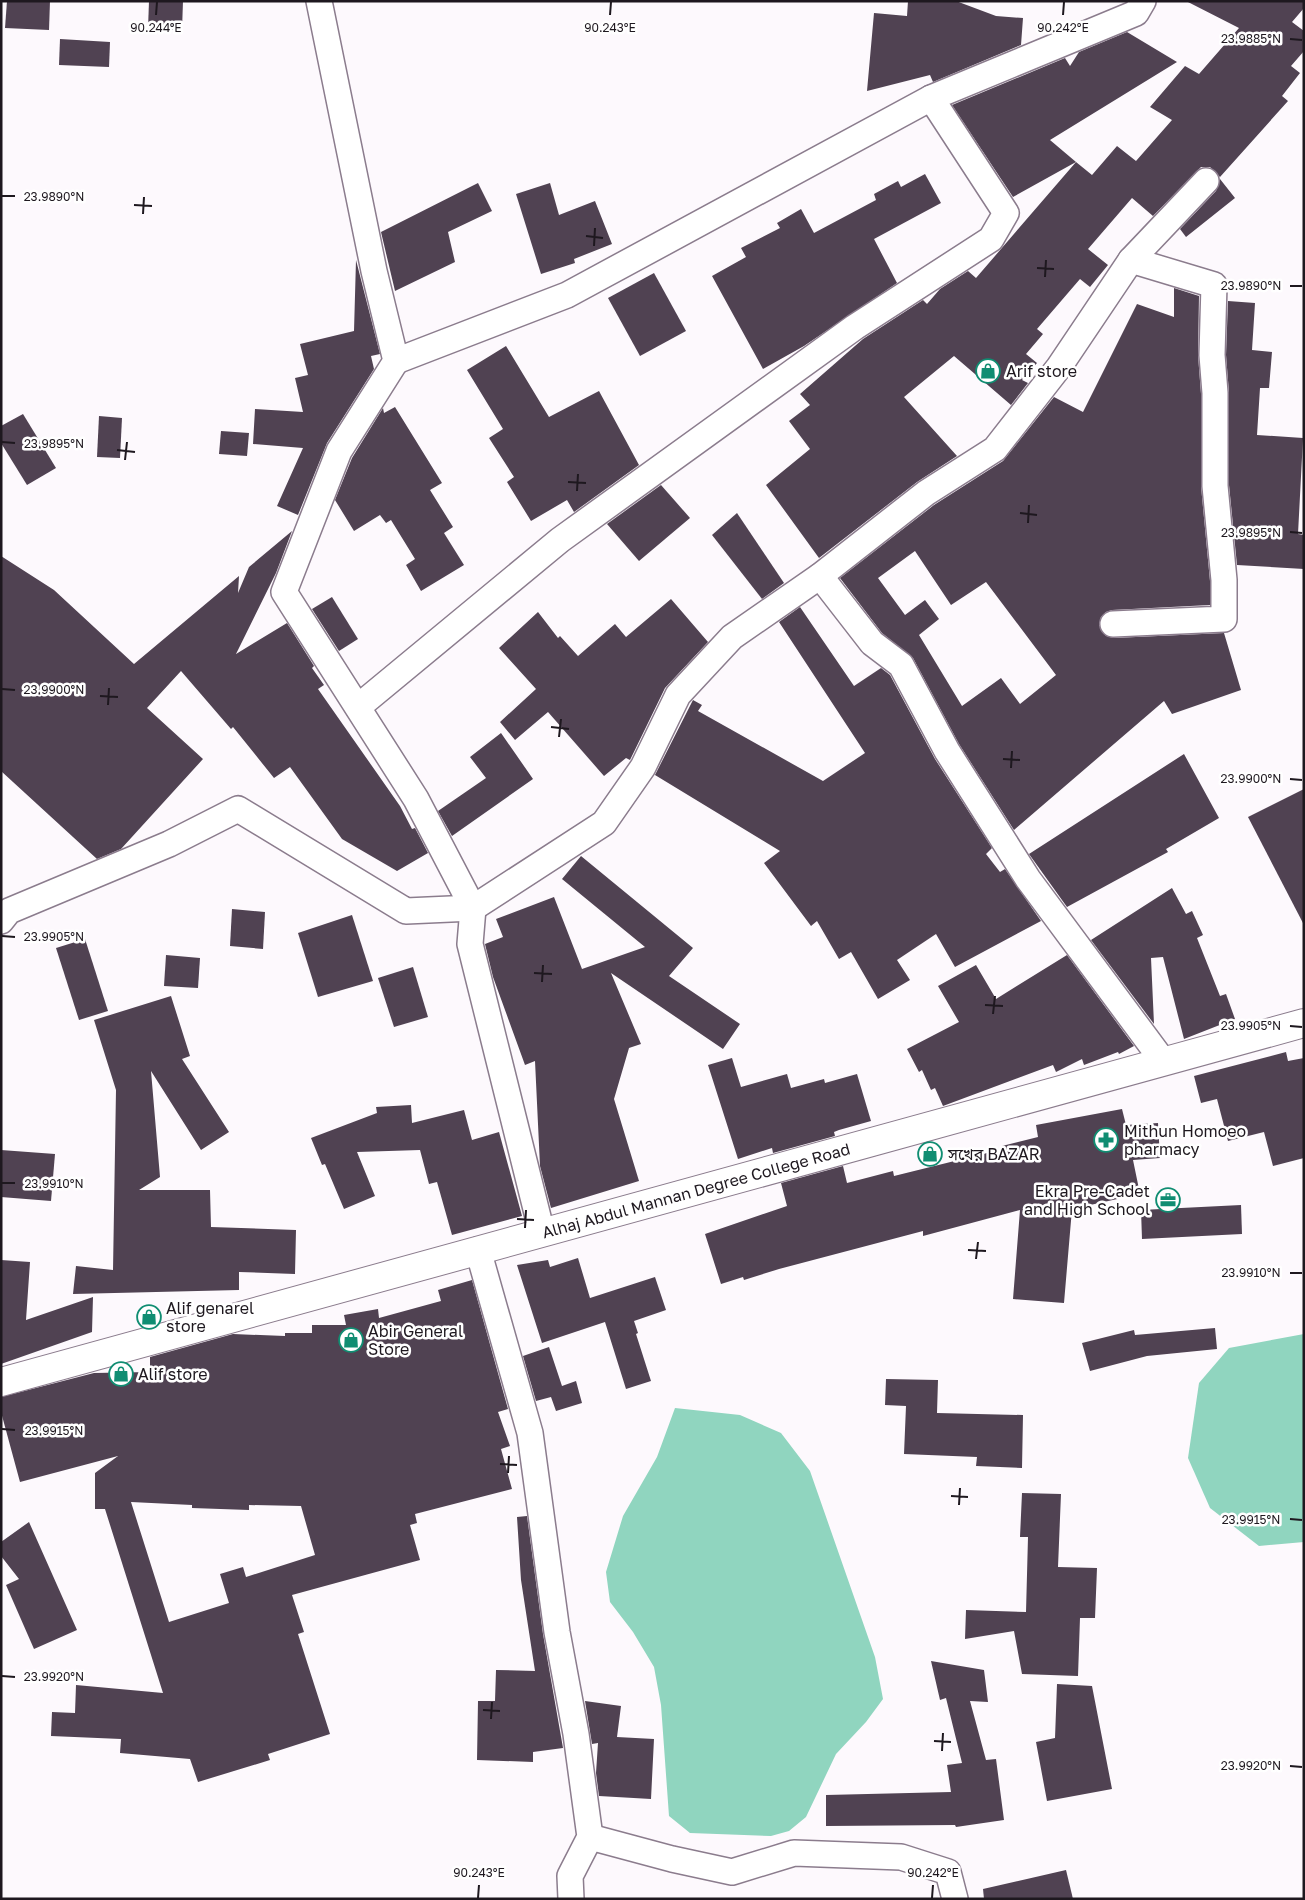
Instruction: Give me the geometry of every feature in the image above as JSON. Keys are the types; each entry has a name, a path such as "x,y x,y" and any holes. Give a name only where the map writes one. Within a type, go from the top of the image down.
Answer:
{"street":[{"path":"319,1 374,271 396,361"},
{"path":"542,1233 470,944 473,908 416,799 284,592 339,451 396,361 567,295 931,98 1136,13 1143,1"},
{"path":"358,708 560,540 855,327 991,239 1006,213 931,98"},
{"path":"1,921 9,911 169,844 238,809 406,911 473,908 604,823 643,767 678,695 732,637 820,576 926,492 995,449 1059,367 1131,260 1206,182"},
{"path":"1113,624 1224,620 1224,580 1215,486 1215,393 1212,355 1214,285 1131,260"},
{"path":"820,576 872,643 901,665 947,751 1028,879 1163,1061"},
{"name":"Alhaj Abdul Mannan Degree College Road","path":"1,1382 1304,1023"},
{"path":"478,1250 530,1433 557,1632 576,1734 590,1836 570,1876 571,1899"},
{"path":"590,1836 672,1859 732,1872 794,1853 900,1857 948,1872 955,1899"}],"shaded area":[{"path":"1304,1334 1304,1542 1259,1546 1210,1508 1188,1458 1199,1383 1229,1348"},
{"path":"675,1408 740,1415 781,1433 810,1471 875,1657 883,1699 866,1722 836,1754 806,1817 789,1831 771,1836 690,1833 669,1816 661,1705 654,1667 633,1632 610,1602 606,1572 623,1516 657,1457"}],"building":[{"path":"7,1 50,1 49,30 5,28"},
{"path":"149,1 183,1 182,30 148,29"},
{"path":"908,1 956,1 996,16 1023,18 1021,45 933,82 930,75 867,91 874,13 907,16"},
{"path":"1186,1 1304,1 1304,8 1292,22 1304,31 1304,51 1291,66 1300,73 1282,96 1288,101 1220,177 1210,167 1201,167 1153,216 1132,198 1088,249 1108,265 1090,287 1080,279 1037,329 1043,334 1026,354 1037,363 1022,380 1028,383 1011,405 954,356 904,397 957,456 917,482 819,558 766,485 810,449 789,421 810,405 800,394 863,339 923,300 927,304 940,289 968,271 976,278 1076,162 1092,175 1117,146 1136,161 1172,120 1150,107 1185,66 1199,74 1239,28"},
{"path":"1127,32 1177,62 1050,140 1076,162 1013,197 952,105 1065,58 1070,66 1079,52"},
{"path":"60,39 110,42 109,67 59,65"},
{"path":"925,174 941,203 874,239 897,283 804,346 763,369 712,276 746,257 741,248 780,228 777,223 801,209 814,233 876,200 874,194 898,181 901,187"},
{"path":"1220,179 1235,198 1186,237 1180,229 1216,191"},
{"path":"478,183 492,211 448,232 455,262 395,291 381,232"},
{"path":"550,183 559,215 595,201 612,244 574,259 575,263 541,274 516,194"},
{"path":"356,260 380,354 371,356 374,369 327,443 298,515 277,506 303,448 253,444 255,409 303,412 295,378 308,375 300,344 354,331"},
{"path":"654,273 686,331 640,356 608,298"},
{"path":"1174,288 1199,296 1198,355 1201,394 1201,486 1210,581 1210,605 1112,610 1106,612 1101,617 1099,625 1106,636 1114,638 1224,633 1241,690 1172,714 1164,701 1014,830 959,744 913,658 882,633 840,578 934,505 1003,461 1054,397 1083,412 1137,304 1174,317","holes":["915,551 951,605 986,582 1056,675 1020,704 1001,678 962,706 919,635 939,619 925,600 905,615 878,578"]},
{"path":"1228,301 1255,303 1252,350 1272,352 1269,388 1260,388 1257,435 1303,438 1298,534 1304,535 1304,569 1237,565 1229,485 1229,393 1226,355"},
{"path":"506,346 549,417 599,391 639,465 574,512 567,500 531,521 507,482 514,477 489,438 503,429 467,370"},
{"path":"395,407 442,483 430,490 453,527 444,533 464,565 421,591 406,565 415,559 391,520 386,523 380,515 354,531 335,500 352,458 383,408 384,413"},
{"path":"23,414 56,468 27,485 1,443 1,426"},
{"path":"99,416 122,418 120,458 97,457"},
{"path":"221,431 249,433 247,456 219,454"},
{"path":"661,485 690,518 639,561 607,524"},
{"path":"737,513 784,583 762,599 712,535"},
{"path":"292,531 276,573 236,654 287,623 314,666 312,668 324,685 318,689 400,806 412,829 415,828 428,853 397,871 342,839 290,767 274,778 233,727 231,729 181,671 147,708 203,759 121,849 97,859 1,771 1,556 54,590 134,664 239,576 238,593 249,567"},
{"path":"332,597 358,639 339,651 312,609"},
{"path":"671,599 708,642 665,688 630,760 626,758 604,776 548,712 515,740 500,722 536,689 499,648 538,612 558,638 560,636 578,656 615,624 626,637"},
{"path":"800,607 854,686 881,668 890,675 935,759 992,848 986,854 1000,872 1005,869 1041,921 955,967 936,934 897,960 910,980 878,999 851,952 839,959 817,921 811,926 764,863 780,851 655,775 693,700 702,705 698,711 823,781 865,753 779,622"},
{"path":"501,733 533,779 452,836 438,811 486,778 470,757"},
{"path":"1184,754 1219,818 1166,849 1168,852 1067,907 1029,854"},
{"path":"1304,789 1304,925 1248,817"},
{"path":"581,856 693,948 669,976 740,1024 723,1049 611,973 641,1044 629,1048 614,1099 639,1181 551,1208 540,1166 535,1061 525,1065 493,977 485,944 503,937 496,919 554,897 582,969 645,947 562,879"},
{"path":"1172,888 1186,914 1192,911 1203,935 1197,938 1220,996 1226,994 1235,1019 1184,1039 1163,957 1151,958 1154,1024 1091,940"},
{"path":"232,909 265,912 263,949 230,946"},
{"path":"352,915 373,981 318,997 298,933"},
{"path":"85,939 108,1011 79,1020 56,948"},
{"path":"166,955 200,958 198,988 164,986"},
{"path":"1067,955 1134,1046 1119,1054 1118,1052 1084,1065 1082,1059 1056,1072 1053,1065 943,1106 935,1088 931,1090 922,1070 919,1072 907,1049 959,1022 938,986 976,965 996,999"},
{"path":"413,967 428,1017 394,1027 378,978"},
{"path":"171,996 190,1056 182,1059 229,1132 201,1150 151,1071 160,1177 139,1190 210,1190 211,1227 296,1230 295,1274 239,1272 239,1290 73,1294 76,1266 113,1270 116,1090 94,1020"},
{"path":"1286,1052 1288,1061 1304,1058 1304,1158 1273,1166 1264,1132 1228,1141 1217,1099 1201,1103 1194,1076"},
{"path":"732,1058 741,1087 787,1074 791,1088 824,1079 825,1083 857,1074 871,1121 834,1132 835,1136 773,1153 772,1148 738,1159 708,1065"},
{"path":"411,1105 412,1123 464,1110 472,1140 499,1132 522,1216 452,1235 437,1182 429,1184 420,1150 357,1152 375,1196 344,1209 325,1164 322,1165 311,1138 377,1113 376,1107"},
{"path":"1122,1109 1126,1125 1158,1123 1160,1158 1133,1160 1140,1194 1072,1209 1064,1303 1013,1299 1020,1210 923,1236 923,1231 744,1280 743,1277 721,1284 705,1234 787,1206 781,1183 843,1166 847,1183 893,1171 894,1176 1003,1149 1002,1146 1038,1137 1036,1125"},
{"path":"1,1150 55,1154 51,1201 1,1197"},
{"path":"1241,1205 1242,1234 1142,1239 1141,1210"},
{"path":"578,1258 590,1298 655,1277 666,1310 634,1321 638,1333 636,1334 651,1381 626,1389 605,1322 542,1343 517,1265 548,1260 550,1267"},
{"path":"1,1260 30,1262 26,1320 93,1297 92,1332 1,1364"},
{"path":"472,1280 508,1409 498,1412 510,1446 501,1449 512,1489 415,1514 417,1523 410,1525 420,1560 292,1595 304,1632 298,1634 330,1734 268,1754 270,1760 198,1782 190,1759 120,1753 121,1739 51,1736 52,1712 75,1713 76,1685 163,1693 105,1509 95,1509 95,1473 118,1456 20,1482 1,1412 1,1397 94,1373 150,1372 150,1357 233,1334 285,1336 285,1333 312,1333 312,1325 346,1325 344,1315 378,1309 379,1318 441,1301 438,1290","holes":["131,1502 192,1505 192,1508 249,1510 249,1505 301,1506 315,1555 246,1577 243,1567 220,1574 229,1603 169,1622"]},
{"path":"1215,1328 1217,1349 1147,1356 1090,1371 1082,1343 1134,1330 1135,1335"},
{"path":"549,1347 562,1386 576,1381 582,1403 556,1411 551,1397 536,1401 523,1356"},
{"path":"886,1379 938,1380 937,1413 1023,1415 1022,1468 976,1466 977,1457 904,1454 906,1406 885,1405"},
{"path":"1022,1493 1061,1494 1058,1567 1097,1568 1095,1618 1080,1618 1078,1676 1022,1674 1014,1631 965,1639 966,1610 1026,1612 1028,1537 1020,1537"},
{"path":"527,1516 543,1634 563,1748 533,1752 533,1762 477,1760 478,1701 495,1701 496,1670 535,1671 521,1580 517,1517"},
{"path":"29,1522 77,1630 34,1649 6,1585 19,1579 1,1556 1,1542"},
{"path":"931,1661 984,1670 988,1702 970,1701 986,1760 996,1759 1004,1820 956,1827 955,1825 826,1826 826,1795 951,1792 947,1765 962,1763 946,1698 940,1700"},
{"path":"1057,1684 1092,1686 1112,1789 1047,1801 1036,1742 1055,1738"},
{"path":"585,1701 621,1706 617,1737 654,1739 651,1799 599,1796 596,1773 598,1743 592,1744"},
{"path":"1066,1870 1073,1899 984,1899 983,1889"}],"place":[{"name":"Arif store","path":"988,371"},
{"name":"Mithun Homoeo pharmacy","path":"1106,1140"},
{"name":"সখের BAZAR","path":"930,1154"},
{"name":"Ekra Pre-Cadet and High School","path":"1168,1200"},
{"name":"Alif genarel store","path":"149,1317"},
{"name":"Abir General Store","path":"351,1340"},
{"name":"Alif store","path":"121,1374"}]}
